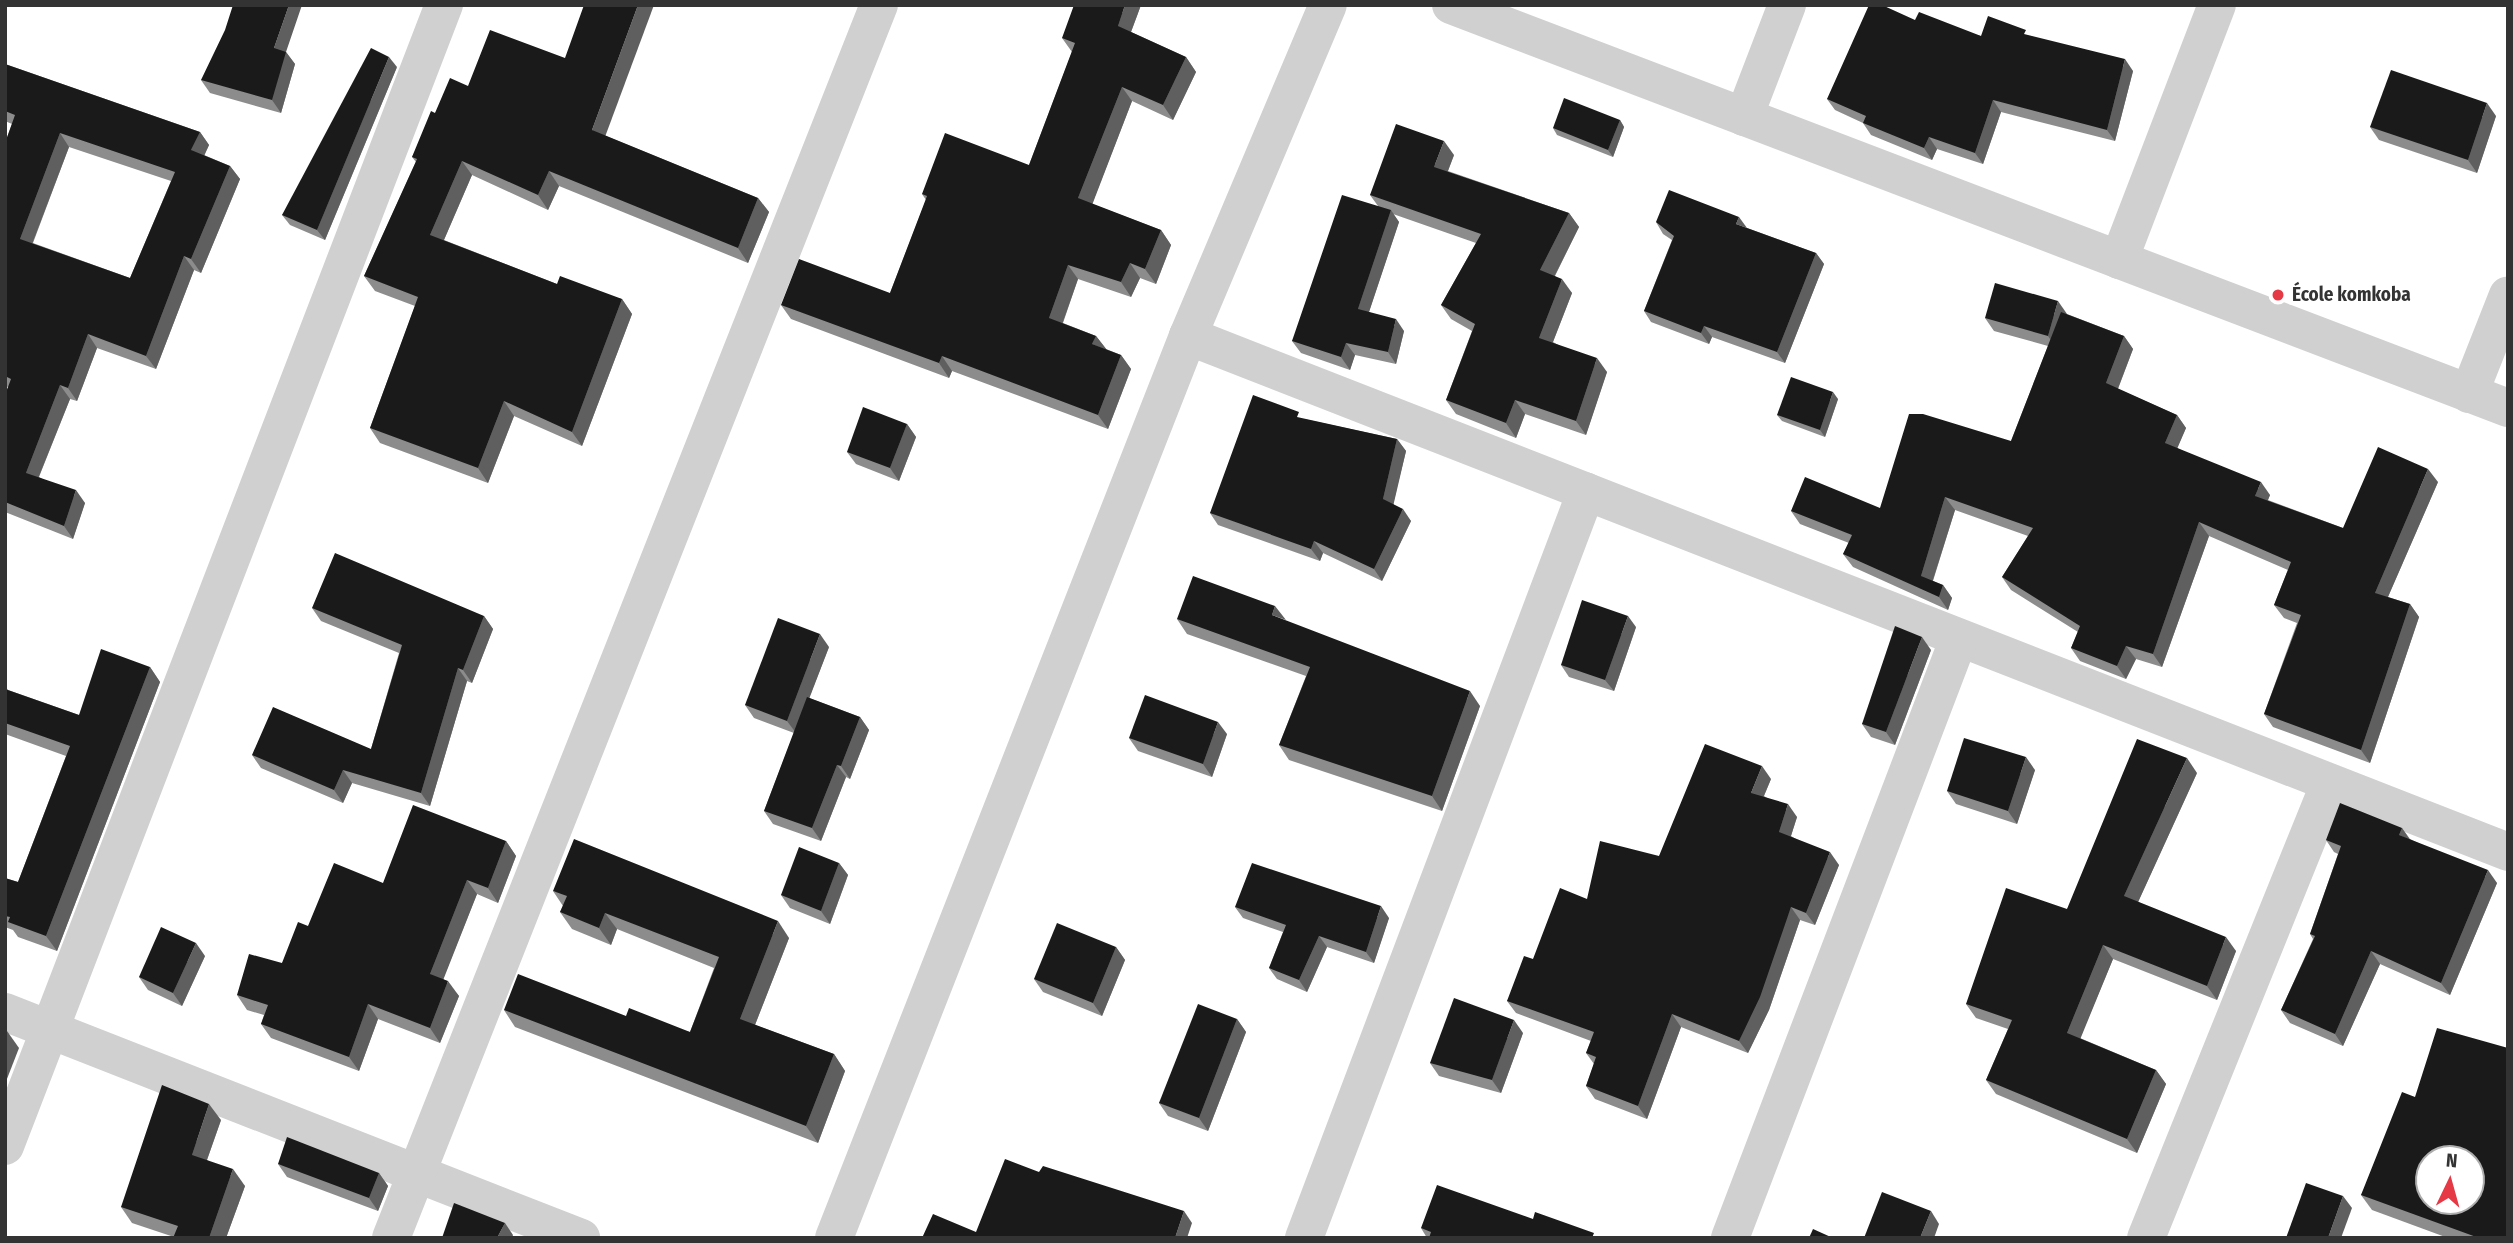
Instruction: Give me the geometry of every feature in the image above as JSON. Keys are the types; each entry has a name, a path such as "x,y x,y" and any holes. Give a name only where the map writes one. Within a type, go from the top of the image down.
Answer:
{"street":[{"path":"5,1146 444,5"},
{"path":"391,1238 879,5"},
{"path":"834,1238 1188,336 1328,5"},
{"path":"1451,5 2508,408"},
{"path":"1744,117 1787,5"},
{"path":"2119,260 2217,5"},
{"path":"2469,394 2508,295"},
{"path":"1188,336 2508,852"},
{"path":"1304,1238 1586,492"},
{"path":"1730,1238 1959,638"},
{"path":"2146,1238 2330,783"},
{"path":"5,1012 581,1238"}],"building":[{"path":"233,5 289,5 274,48 286,52 272,100 201,80 225,30"},
{"path":"584,5 638,5 592,130 758,198 738,248 549,171 538,195 462,161 430,235 557,284 560,276 622,299 572,432 504,401 478,468 370,428 418,297 364,276 417,159 412,157 431,111 435,113 450,78 468,86 490,30 565,58"},
{"path":"1074,5 1125,5 1118,26 1186,57 1163,105 1122,87 1078,198 1161,230 1145,269 1130,263 1121,282 1068,265 1049,318 1096,336 1092,344 1121,355 1098,415 942,356 939,363 781,305 799,259 890,293 927,196 922,194 945,133 1029,165 1075,43 1062,38"},
{"path":"1869,5 1882,5 1915,20 1919,12 1981,36 1988,16 2026,30 2024,34 2125,59 2107,130 1993,100 1975,153 1929,137 1924,148 1863,123 1866,116 1827,99"},
{"path":"371,48 389,57 317,230 282,215"},
{"path":"5,64 200,132 191,150 230,166 191,259 184,256 146,356 88,334 68,388 60,385 26,473 76,490 64,526 5,502 5,395 11,379 5,376 5,143 15,115 5,111","holes":["60,133 175,172 130,278 20,239"]},
{"path":"2391,70 2487,103 2468,160 2370,127"},
{"path":"1564,98 1620,120 1608,150 1553,128"},
{"path":"1396,124 1444,141 1434,167 1569,213 1540,270 1562,279 1539,338 1597,358 1576,421 1515,400 1506,423 1446,400 1475,324 1441,305 1481,234 1370,195"},
{"path":"1669,190 1739,217 1736,224 1816,253 1777,352 1704,326 1701,333 1644,311 1674,236 1656,222"},
{"path":"1342,195 1391,210 1358,309 1396,319 1388,352 1346,343 1341,357 1292,341"},
{"path":"1995,283 2058,301 2048,336 1985,318"},
{"path":"2061,312 2124,336 2106,383 2177,415 2165,443 2261,482 2255,496 2343,528 2378,447 2428,469 2375,593 2410,604 2361,750 2264,714 2301,615 2274,605 2291,562 2199,522 2153,654 2126,646 2117,666 2071,648 2080,626 2002,577 2033,528 1945,497 1921,576 1943,585 1939,597 1843,554 1852,535 1791,511 1805,477 1880,508 1909,414 1923,414 2011,441"},
{"path":"1791,377 1833,392 1820,430 1777,415"},
{"path":"1253,395 1299,412 1297,417 1397,439 1383,499 1403,509 1374,569 1314,541 1311,549 1210,513"},
{"path":"863,407 907,424 890,468 847,452"},
{"path":"335,553 484,616 463,670 458,668 421,793 343,770 334,790 252,755 273,707 371,749 402,645 312,608"},
{"path":"1193,576 1275,606 1272,615 1470,691 1432,796 1279,745 1310,667 1177,619"},
{"path":"1582,600 1628,616 1605,680 1561,665"},
{"path":"778,618 820,634 787,721 745,705"},
{"path":"1895,626 1922,637 1886,732 1862,724"},
{"path":"101,649 150,667 46,936 8,922 10,917 5,916 5,878 18,882 70,746 5,723 5,689 79,715"},
{"path":"1145,695 1218,722 1203,764 1129,738"},
{"path":"807,697 860,717 812,828 764,811"},
{"path":"1964,738 2026,757 2008,811 1947,791"},
{"path":"2137,739 2187,758 2124,896 2226,937 2207,986 2103,945 2067,1033 2156,1070 2127,1139 1986,1080 2012,1020 1966,1004 2006,888 2067,909"},
{"path":"1705,744 1762,766 1751,793 1788,804 1779,832 1830,852 1806,913 1791,907 1760,997 1739,1041 1672,1014 1638,1106 1586,1086 1596,1057 1586,1053 1594,1032 1507,1001 1524,956 1533,959 1560,888 1587,899 1600,841 1659,856"},
{"path":"2340,803 2402,828 2399,835 2488,870 2441,983 2371,951 2335,1034 2281,1010 2315,936 2310,934 2341,846 2326,840"},
{"path":"413,805 506,841 488,888 467,880 430,974 448,981 430,1028 368,1004 349,1057 261,1024 268,1005 237,995 249,954 282,963 298,922 308,926 334,863 383,883"},
{"path":"574,839 778,921 740,1019 834,1054 806,1126 504,1010 518,974 626,1016 629,1008 690,1032 719,957 605,913 599,928 560,912 567,896 553,891"},
{"path":"799,847 839,863 821,911 781,895"},
{"path":"1252,863 1381,906 1366,952 1319,936 1299,980 1269,968 1286,925 1235,907"},
{"path":"1057,923 1116,947 1093,1003 1034,979"},
{"path":"161,927 196,943 173,993 139,977"},
{"path":"1454,998 1514,1020 1492,1080 1430,1063"},
{"path":"1198,1004 1237,1019 1199,1118 1159,1103"},
{"path":"2437,1028 2508,1048 2508,1238 2479,1238 2416,1215 2485,1215 2485,1145 2415,1145 2415,1215 2361,1195 2402,1092 2415,1097"},
{"path":"162,1085 209,1104 192,1155 233,1169 209,1238 173,1238 178,1226 121,1207"},
{"path":"287,1137 379,1173 369,1198 278,1164"},
{"path":"1005,1159 1039,1172 1043,1166 1184,1211 1175,1238 922,1238 933,1214 976,1232"},
{"path":"2306,1183 2343,1196 2328,1238 2286,1238"},
{"path":"1437,1185 1533,1219 1535,1212 1594,1233 1592,1238 1429,1238 1431,1232 1421,1228"},
{"path":"1882,1192 1931,1211 1920,1238 1864,1238"},
{"path":"454,1203 505,1223 497,1238 442,1238"},
{"path":"1813,1229 1833,1238 1809,1238"}],"place":[{"name":"École komkoba","path":"2278,295"}]}
